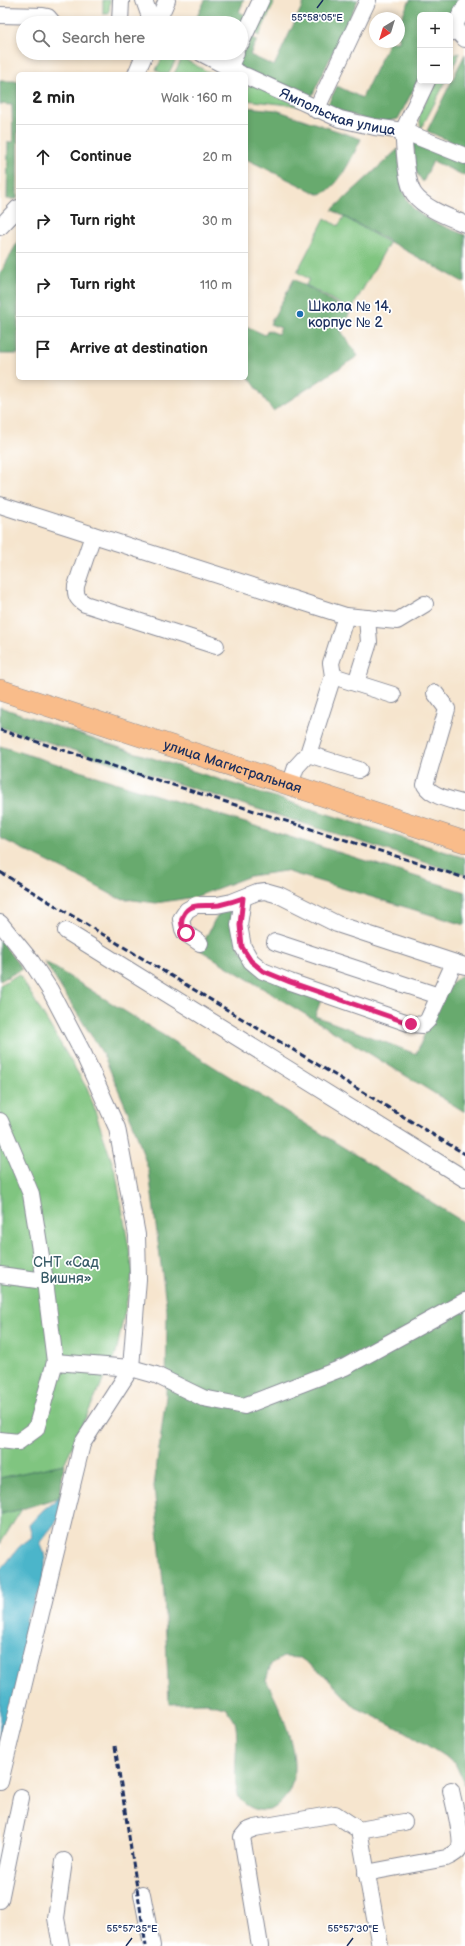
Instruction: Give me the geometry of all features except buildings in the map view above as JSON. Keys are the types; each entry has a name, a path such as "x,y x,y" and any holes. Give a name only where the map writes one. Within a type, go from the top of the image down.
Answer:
{"main road":[{"name":"улица Магистральная","path":"0,690 465,842"}],"street":[{"path":"120,16 121,0"},
{"path":"144,0 150,16"},
{"path":"159,16 167,0"},
{"path":"248,28 261,0"},
{"path":"316,110 368,0"},
{"path":"453,27 465,6"},
{"path":"0,15 43,16"},
{"path":"453,31 465,39"},
{"path":"137,72 142,60"},
{"path":"214,60 235,71 236,60"},
{"name":"Ямпольская улица","path":"248,77 316,110 358,124 403,131 426,84"},
{"path":"465,156 403,131 410,183 414,193 430,206 465,224"},
{"path":"0,227 16,210"},
{"path":"0,505 346,616 397,622 425,604"},
{"path":"93,534 76,586 76,594 79,600 85,604 216,646"},
{"path":"290,786 296,767 308,754 333,676 331,663 346,616"},
{"path":"356,683 369,642 367,618"},
{"path":"333,676 393,695"},
{"path":"435,693 447,709 425,786 428,791 434,794 465,804"},
{"path":"308,754 359,770"},
{"path":"200,943 183,929 181,919 187,910 196,905 217,905 243,898 257,892 271,892 337,924 459,965 439,996 428,1020 423,1025 416,1026 290,982 263,971 251,961 242,947 240,925 243,898"},
{"path":"0,923 31,961 50,990 84,1055 117,1128 136,1235 138,1279 131,1368 82,1444 0,1782"},
{"path":"66,931 465,1179"},
{"path":"275,942 439,996"},
{"path":"0,1121 31,1194 46,1281 55,1362 36,1429 18,1442 0,1440"},
{"path":"0,1275 46,1281"},
{"path":"55,1362 131,1368 156,1375 203,1398 244,1406 345,1367 465,1301"},
{"path":"366,1872 446,1858 455,1853 459,1848 460,1838 451,1790"},
{"path":"0,1900 21,1798"},
{"path":"260,1946 242,1847 242,1837 247,1831 335,1814 359,1830 404,1822"},
{"path":"359,1830 380,1946"},
{"path":"61,1946 56,1918 64,1861"},
{"path":"142,1894 152,1946"}],"green space":[{"path":"103,0 110,0 109,14 103,14"},
{"path":"205,0 244,0 239,12 248,16 197,16"},
{"path":"269,0 274,3 259,36 252,32"},
{"path":"305,0 358,0 310,100 236,66 239,60 248,60 248,40 250,36 257,40 250,55 274,66"},
{"path":"410,0 461,0 453,15 453,12 417,12 417,83 398,119 375,123 327,106 337,86 362,98 386,48 405,48 404,12"},
{"path":"460,53 453,67 453,55"},
{"path":"465,54 465,148 427,131 450,84 453,84 453,78"},
{"path":"161,60 176,60 169,72 160,72 156,70"},
{"path":"181,60 186,60 208,72 175,72"},
{"path":"0,81 16,81 16,199 7,199 8,142 13,142 12,105 0,104"},
{"path":"251,81 306,107 248,100 248,88"},
{"path":"434,84 444,84 421,129 419,115"},
{"path":"248,107 276,110 361,139 338,181 325,192 318,194 248,160"},
{"path":"413,139 465,162 465,176 433,161 423,182 416,172"},
{"path":"398,149 402,184 409,203 415,210 430,220 465,235 465,283 332,210"},
{"path":"344,217 389,243 351,310 306,285 309,279 297,272 325,218 338,226"},
{"path":"16,245 16,354 0,354 0,274"},
{"path":"294,279 350,312 341,331 358,356 273,411 248,376 248,327 265,335 268,330 278,334 281,328 270,324"},
{"path":"0,707 102,742 465,858 465,875 0,727"},
{"path":"0,746 465,892 465,925 285,871 250,876 195,897 156,903 118,898 0,838"},
{"path":"237,906 240,950 321,1000 315,1016 416,1054 443,996 457,978 465,974 465,1112 200,950 215,919 222,911"},
{"path":"0,940 22,969 0,981"},
{"path":"44,961 465,1223 465,1785 455,1763 408,1733 355,1707 322,1673 300,1658 283,1657 271,1664 266,1680 287,1728 292,1746 294,1764 292,1781 286,1796 270,1810 262,1811 254,1809 243,1802 239,1796 235,1776 237,1741 235,1722 225,1707 207,1703 169,1704 164,1594 154,1486 166,1396 167,1311 149,1172 134,1126 103,1054"},
{"name":"СНТ «Сад Вишня»","path":"19,974 88,1090 116,1174 133,1272 116,1353 64,1464 0,1478 0,985"},
{"path":"64,1464 60,1497 0,1514 0,1478"},
{"path":"22,1509 0,1544 0,1514"}],"water":[{"path":"60,1497 60,1517 40,1542 44,1551 45,1561 43,1582 25,1619 31,1631 0,1759 0,1571 19,1547 32,1537 29,1525 43,1510"}],"railway":[{"path":"0,730 465,878"},
{"path":"0,872 465,1154"},
{"path":"115,1746 146,1946"}],"place":[{"name":"Школа № 14, корпус № 2","path":"300,314"}],"route":[{"path":"186,933 181,925 181,919 187,910 196,905 217,905 243,898 240,925 242,947 246,956 263,971 273,976 411,1024"}]}
